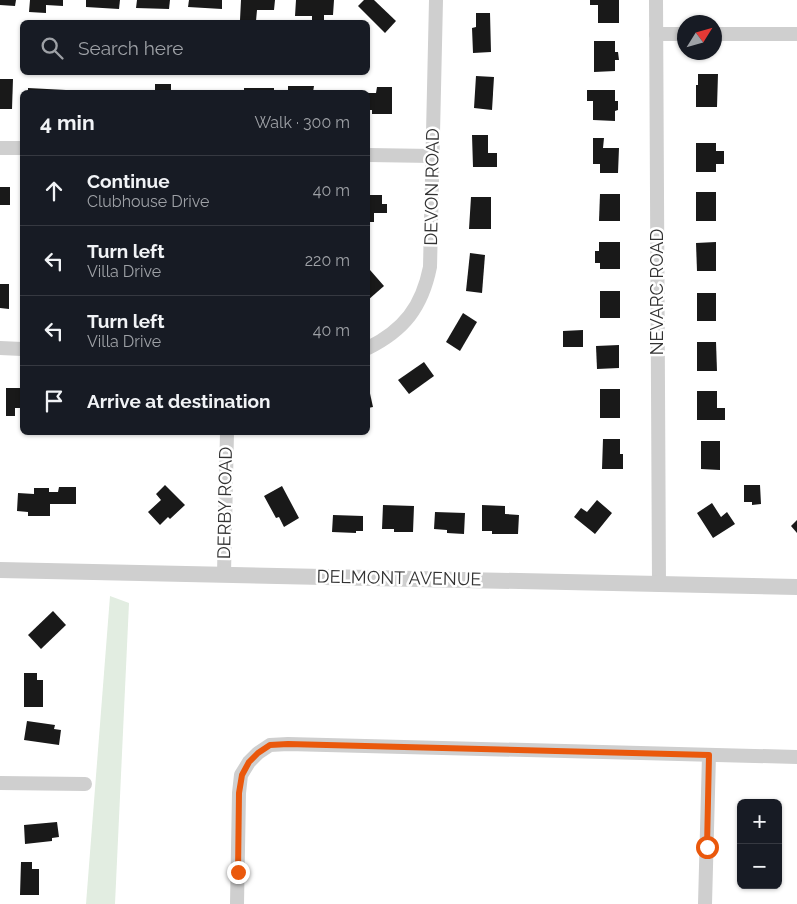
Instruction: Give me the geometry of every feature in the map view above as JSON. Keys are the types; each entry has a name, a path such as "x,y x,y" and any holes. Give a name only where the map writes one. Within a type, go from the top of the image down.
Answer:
{"street":[{"name":"DEVON ROAD","path":"370,347 396,331 410,316 418,305 426,286 430,267 436,0"},
{"name":"NEVARC ROAD","path":"656,0 659,584"},
{"path":"656,34 677,34"},
{"path":"722,34 797,34"},
{"path":"0,148 20,148"},
{"path":"370,155 433,156"},
{"path":"0,348 20,349"},
{"name":"DERBY ROAD","path":"224,574 226,435"},
{"name":"DELMONT AVENUE","path":"0,570 797,587"},
{"path":"237,904 239,793 242,775 249,762 270,745 797,757"},
{"path":"705,904 709,755"},
{"path":"0,783 85,784"}],"shaded area":[{"path":"110,596 129,603 115,904 86,904"}],"building":[{"path":"0,0 16,0 15,6 0,5"},
{"path":"30,0 63,0 63,6 46,5 46,13 29,12"},
{"path":"86,0 120,0 119,9 86,7"},
{"path":"137,0 170,0 169,9 136,8"},
{"path":"189,0 222,0 222,9 188,7"},
{"path":"241,0 275,0 274,10 257,10 256,20 240,20"},
{"path":"296,0 334,0 333,15 324,15 324,20 312,20 312,16 295,16"},
{"path":"364,0 374,0 396,21 385,33 358,6"},
{"path":"590,0 619,0 619,23 598,23 598,5 590,5"},
{"path":"476,13 490,13 491,52 473,53 472,28 476,27"},
{"path":"594,41 615,41 615,52 618,52 619,60 615,60 615,71 594,72"},
{"path":"698,74 718,74 717,107 696,107"},
{"path":"476,76 494,77 492,110 474,108"},
{"path":"0,79 13,79 12,109 0,109"},
{"path":"155,84 171,84 171,90 155,90"},
{"path":"288,86 314,86 313,90 288,90"},
{"path":"377,87 392,87 392,114 372,114 372,110 370,110 370,93 376,93"},
{"path":"28,88 66,90 28,90"},
{"path":"244,88 274,88 274,90 244,90"},
{"path":"587,90 615,90 615,101 618,101 618,110 615,111 615,121 593,120 593,101 587,101"},
{"path":"472,135 488,135 488,153 497,153 497,167 473,167"},
{"path":"593,138 604,138 603,148 619,148 618,173 600,173 600,164 593,164"},
{"path":"696,143 716,143 716,151 724,151 724,164 716,164 716,172 696,172"},
{"path":"0,187 10,187 10,205 0,205"},
{"path":"696,192 716,192 716,221 696,221"},
{"path":"600,194 620,194 620,221 599,221"},
{"path":"370,195 382,195 382,204 387,204 387,213 374,213 374,222 370,222"},
{"path":"471,197 491,197 491,229 469,229"},
{"path":"599,242 620,242 620,269 600,269 600,263 595,263 595,251 599,251"},
{"path":"716,242 716,271 697,271 696,243"},
{"path":"470,253 485,255 482,293 466,291"},
{"path":"370,270 384,286 370,298"},
{"path":"0,284 9,284 9,309 0,308"},
{"path":"600,291 620,291 620,318 600,318"},
{"path":"697,293 716,293 716,321 697,321"},
{"path":"463,313 477,322 460,351 446,342"},
{"path":"583,330 583,347 563,347 563,331"},
{"path":"697,342 716,342 717,371 697,371"},
{"path":"619,345 619,368 597,369 596,346"},
{"path":"424,362 434,376 409,394 398,380"},
{"path":"6,388 20,388 20,408 15,408 15,416 6,416"},
{"path":"600,389 620,389 620,418 600,418"},
{"path":"697,391 717,391 717,408 725,408 725,420 697,420"},
{"path":"370,394 373,407 370,408"},
{"path":"603,439 620,439 623,469 602,469"},
{"path":"701,441 720,441 720,470 701,469"},
{"path":"165,485 185,505 170,519 168,517 160,525 148,512 161,500 156,494"},
{"path":"744,485 760,485 761,504 752,505 752,502 744,502"},
{"path":"282,486 299,518 284,527 279,517 276,518 264,496"},
{"path":"59,487 76,487 76,504 50,504 50,516 28,516 28,512 17,511 18,493 34,494 34,488 49,488 49,492 58,492"},
{"path":"597,500 612,513 595,534 574,517 581,508 587,512"},
{"path":"712,503 721,517 727,512 735,524 713,538 697,513"},
{"path":"383,505 414,506 413,532 394,532 394,529 382,529"},
{"path":"482,505 505,506 505,514 519,515 518,534 492,534 492,531 482,531"},
{"path":"435,512 465,513 464,534 447,533 447,530 434,529"},
{"path":"333,515 363,516 363,531 356,531 356,533 332,532"},
{"path":"797,520 797,533 791,526"},
{"path":"53,611 66,625 41,649 28,635"},
{"path":"24,673 37,673 37,680 43,680 43,707 24,707"},
{"path":"27,721 55,725 54,729 61,730 59,745 24,740"},
{"path":"57,822 59,837 52,838 52,841 25,844 24,825"},
{"path":"21,862 32,862 32,869 39,869 39,895 20,895"}],"route":[{"path":"238,872 239,793 242,775 249,762 258,753 270,745 288,744 709,755 707,847"}]}
